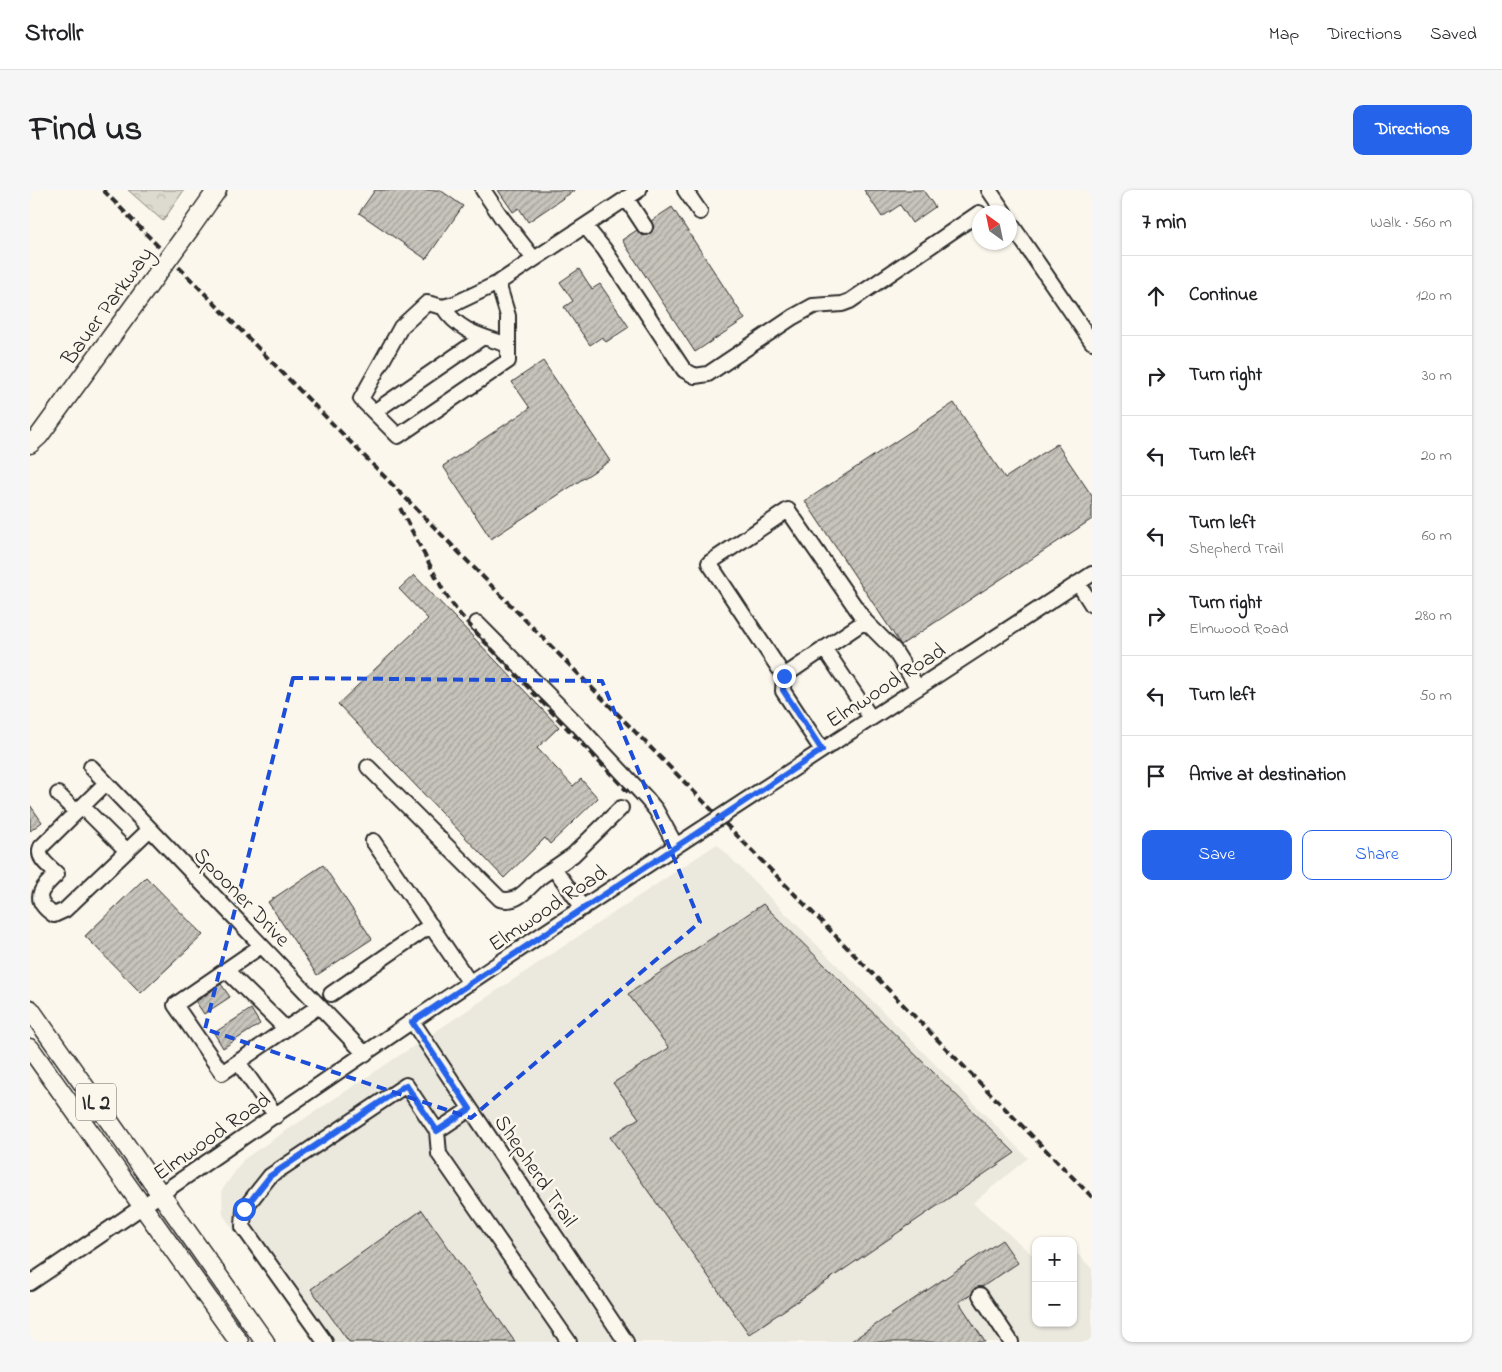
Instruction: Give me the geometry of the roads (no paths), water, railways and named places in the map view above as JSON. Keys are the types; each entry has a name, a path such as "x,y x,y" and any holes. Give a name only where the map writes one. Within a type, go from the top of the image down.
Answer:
{"main road":[{"name":"Bauer Parkway","path":"30,444 38,436 217,190"},
{"name":"IL 2","path":"30,1009 265,1342"},
{"name":"IL 2","path":"30,1048 239,1342"}],"street":[{"path":"483,190 534,259"},
{"path":"498,283 508,316 508,361 398,436 361,399 401,327 427,302 443,307 454,304 498,283 639,190"},
{"path":"685,190 700,212"},
{"path":"626,198 645,227"},
{"path":"585,226 604,249 684,370 695,376 708,374 793,317 813,306 842,304 850,301 972,218"},
{"path":"1017,231 1092,342"},
{"path":"443,307 451,318 470,332 508,345"},
{"path":"374,412 483,337"},
{"path":"822,750 783,690 784,676 709,562 788,510 865,621 894,650 918,688"},
{"name":"Elmwood Road","path":"30,1283 162,1195 470,983 1092,574"},
{"path":"1078,583 1092,605"},
{"path":"784,676 865,621"},
{"path":"477,623 647,798 676,846"},
{"path":"824,648 871,718"},
{"path":"368,767 500,899 506,901 516,899 539,878 572,854 620,808"},
{"name":"Spooner Drive","path":"91,768 365,1054"},
{"path":"106,783 41,847 40,857 57,874 38,894 40,900 51,913 54,915 59,914 65,910 150,829"},
{"path":"58,794 79,809 127,851"},
{"path":"373,841 470,983"},
{"path":"554,868 583,908"},
{"path":"331,994 430,925"},
{"path":"261,946 175,1005 222,1073 319,1006"},
{"path":"226,970 286,1029"},
{"name":"Shepherd Trail","path":"412,1022 626,1342"},
{"path":"238,1062 276,1116"},
{"path":"326,1342 243,1227 244,1209 270,1176 406,1085 437,1131 439,1154 569,1342"},
{"path":"437,1131 470,1109"},
{"path":"980,1295 1010,1342"}],"railway":[{"path":"103,190 1092,1197"},
{"path":"400,508 444,592 458,612 628,792"}]}
